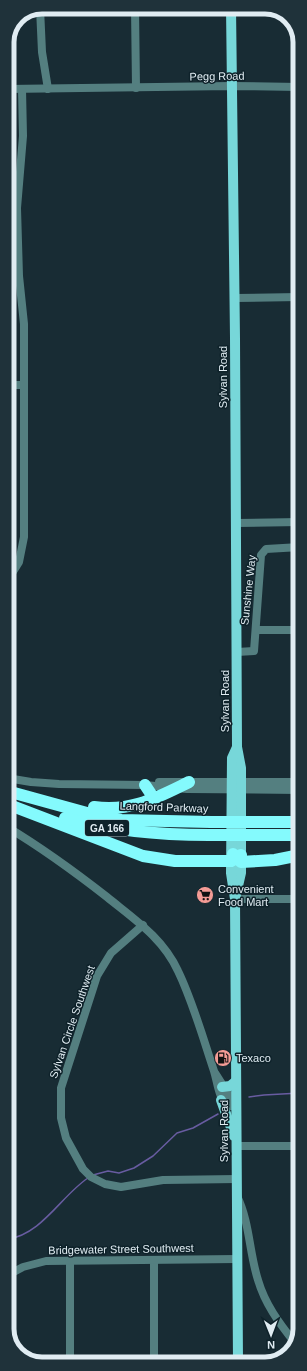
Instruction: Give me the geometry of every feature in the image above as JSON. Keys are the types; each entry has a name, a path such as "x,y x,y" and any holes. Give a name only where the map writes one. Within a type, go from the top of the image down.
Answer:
{"highway":[{"path":"37,799 108,809 128,808 147,802 189,782"},
{"path":"145,784 151,794 151,798 147,802"},
{"name":"Langford Parkway","path":"14,793 87,813 121,820 293,822"},
{"name":"GA 166","path":"14,806 117,830 164,835 293,835"},
{"path":"14,807 143,856 175,861 236,858 276,860 293,856"}],"main road":[{"name":"Sylvan Road","path":"231,14 235,298 237,652 237,747 232,758 236,785 236,858 241,873 235,898 238,1357"},
{"path":"222,1087 230,1086 236,1081"},
{"path":"222,1100 236,1144"}],"street":[{"path":"40,14 42,52 48,89"},
{"path":"135,14 136,88"},
{"name":"Pegg Road","path":"14,89 231,86 293,87"},
{"path":"14,570 19,562 24,537 24,324 18,276 17,208 23,136 22,89"},
{"path":"235,298 293,297"},
{"path":"14,385 24,385"},
{"path":"236,523 293,522"},
{"name":"Sunshine Way","path":"237,652 254,651 261,555 266,549 293,547"},
{"path":"256,630 293,630"},
{"path":"14,779 60,784 145,784 176,788 293,782"},
{"path":"145,784 154,782 189,782 293,789"},
{"path":"14,833 78,875 143,926 162,945 178,970 215,1073 222,1100 228,1106 236,1106"},
{"path":"235,898 293,899"},
{"name":"Sylvan Circle Southwest","path":"143,926 113,951 105,961 97,976 60,1088 61,1118 66,1138 83,1169 91,1177 105,1184 121,1187 163,1180 237,1179"},
{"path":"215,1073 222,1087 236,1106"},
{"path":"236,1144 293,1146"},
{"path":"237,1195 246,1215 257,1278 262,1294 269,1309 291,1339"},
{"name":"Bridgewater Street Southwest","path":"14,1272 33,1263 70,1260 237,1259"},
{"path":"70,1260 70,1357"},
{"path":"154,1260 154,1357"}],"waterway":[{"path":"249,1097 293,1093"},
{"path":"93,1175 108,1171 119,1173 134,1168 153,1156 177,1133 193,1128 218,1114"},
{"path":"14,1238 31,1230 41,1222 69,1194 88,1178"}],"place":[{"name":"Convenient Food Mart","path":"205,895"},
{"name":"Texaco","path":"223,1058"}]}
